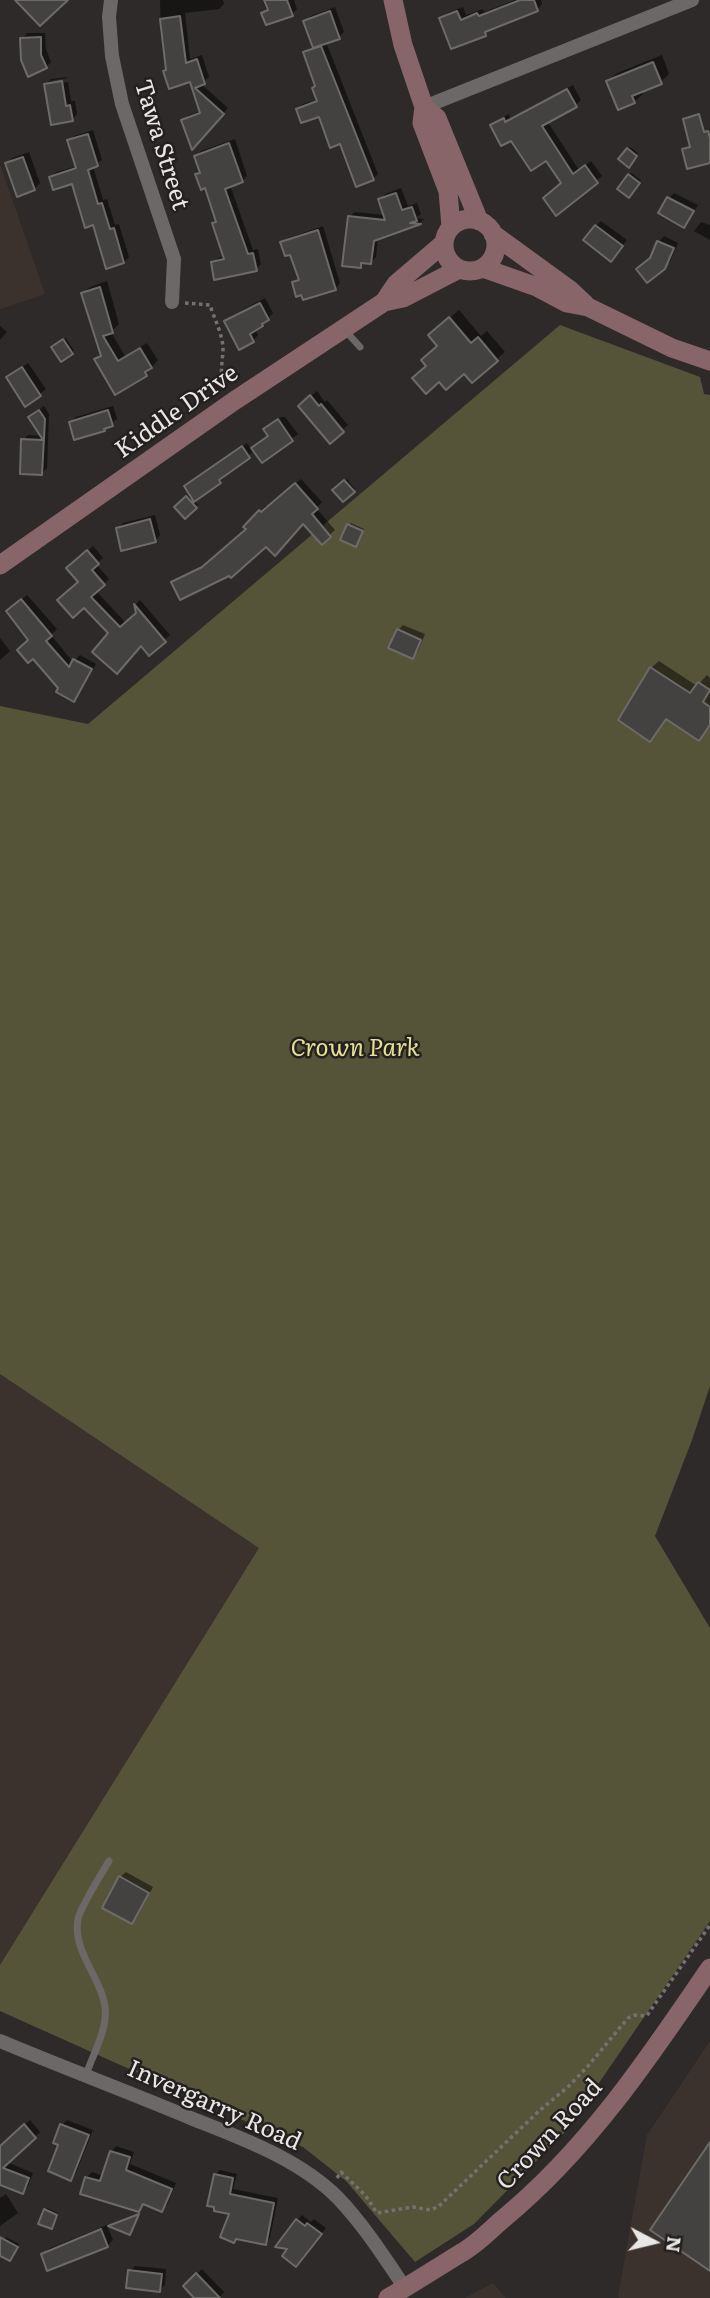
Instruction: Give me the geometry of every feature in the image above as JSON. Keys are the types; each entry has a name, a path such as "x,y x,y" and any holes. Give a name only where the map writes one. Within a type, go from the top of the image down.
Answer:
{"street":[{"name":"Tawa Street","path":"111,0 111,56 122,104 174,259 172,302"},
{"path":"393,0 424,107 422,123 448,191 448,259 459,269 476,271 489,263 496,249 437,118 424,107"},
{"path":"424,107 688,1"},
{"path":"447,235 464,220 486,227 570,290 588,307"},
{"name":"Kiddle Drive","path":"384,302 396,284 447,235"},
{"path":"483,268 537,287 567,303 588,307 673,348 710,361"},
{"name":"Kiddle Drive","path":"0,565 234,401 384,302 403,298 459,269"},
{"name":"Crown Road","path":"397,2293 462,2253 550,2176 598,2120 610,2111 710,1968"},
{"name":"Invergarry Road","path":"0,2041 268,2151 307,2172 338,2198 363,2229 397,2293"}],"lane":[{"path":"343,329 360,347"},
{"path":"86,2075 102,2029 105,2009 100,1987 85,1959 79,1937 78,1918 109,1861"}],"path":[{"path":"172,302 210,305 223,348 220,362 222,382 234,401"},
{"path":"328,2190 341,2172 365,2195 377,2213 413,2207 430,2210 438,2207 569,2086 624,2022 632,2016 646,2017 710,1925"}],"shaded area":[{"path":"0,164 45,294 0,309"},
{"path":"0,1374 260,1547 0,1965"},
{"path":"710,2041 710,2298 619,2298 647,2135"},
{"path":"493,2283 506,2298 465,2298"}],"green space":[{"name":"Crown Park","path":"560,325 700,377 704,394 710,395 710,1386 655,1536 710,1628 710,1921 566,2131 474,2224 415,2262 346,2181 303,2147 0,2011 0,1965 259,1548 0,1374 0,706 88,724"}],"building":[{"path":"15,0 68,0 40,26"},
{"path":"264,0 287,0 293,16 266,25 261,13 268,10"},
{"path":"520,0 534,0 538,11 451,49 439,18 457,11 461,20 477,13 479,16"},
{"path":"330,11 340,39 313,48 303,21"},
{"path":"180,16 186,63 197,59 205,84 195,88 224,114 192,150 181,120 200,113 190,82 169,89 163,71 166,70 160,19"},
{"path":"41,37 41,55 47,68 28,77 21,60 20,38"},
{"path":"321,46 374,180 356,187 340,144 330,148 319,117 301,123 296,109 317,101 312,88 315,86 303,52"},
{"path":"653,62 662,84 632,96 635,103 618,110 606,81"},
{"path":"62,81 66,106 70,105 73,121 51,125 44,84"},
{"path":"567,89 577,107 542,126 573,174 585,165 598,183 556,216 543,198 561,183 546,161 531,171 511,141 501,146 490,125 504,118 505,122"},
{"path":"699,114 704,132 708,131 710,138 710,163 687,169 682,149 690,147 683,119"},
{"path":"88,134 98,166 88,170 98,204 102,203 110,229 114,228 124,263 106,269 93,225 85,228 72,184 53,190 49,177 76,168 67,140"},
{"path":"229,143 243,182 225,189 248,254 253,253 257,271 214,280 211,262 224,259 212,223 216,222 205,188 201,190 195,174 200,173 194,156"},
{"path":"627,148 637,156 629,168 618,159"},
{"path":"23,157 35,190 17,197 5,163"},
{"path":"628,174 640,183 629,198 617,189"},
{"path":"396,193 402,210 412,207 417,221 410,223 421,224 374,241 371,264 361,263 361,268 342,266 348,216 385,220 378,199"},
{"path":"667,197 694,211 684,228 658,213"},
{"path":"595,225 623,246 611,262 583,240"},
{"path":"318,230 336,290 303,300 301,295 296,297 292,282 299,280 290,255 285,256 280,242"},
{"path":"657,241 674,248 665,269 647,283 636,269 650,258"},
{"path":"100,287 113,333 103,336 118,361 140,348 152,368 145,372 147,376 115,395 94,359 101,356 81,293"},
{"path":"260,303 269,320 250,334 254,342 239,350 224,321"},
{"path":"449,317 471,343 478,337 498,361 472,383 464,374 446,390 439,382 426,394 412,378 426,366 421,360 437,346 428,335"},
{"path":"63,339 73,354 61,362 51,347"},
{"path":"22,367 41,396 25,407 6,377"},
{"path":"310,395 344,432 330,444 298,406"},
{"path":"39,410 45,419 42,475 20,474 21,439 43,440 28,417"},
{"path":"108,410 113,426 74,440 69,422"},
{"path":"278,419 293,441 262,463 251,448 268,436 263,429"},
{"path":"242,446 250,458 194,502 184,486"},
{"path":"344,480 355,492 343,502 332,490"},
{"path":"295,483 318,509 312,514 331,537 322,545 303,524 275,556 266,547 231,578 229,576 180,600 171,582 202,567 246,529 243,527 259,510 261,512"},
{"path":"186,496 197,508 185,519 174,507"},
{"path":"150,519 156,542 121,551 116,528"},
{"path":"347,524 363,531 356,547 340,540"},
{"path":"87,550 99,564 92,570 105,585 91,597 120,627 136,613 134,604 166,642 149,656 141,646 117,674 92,652 108,633 84,608 73,618 57,600 78,582 66,568"},
{"path":"21,599 52,636 46,641 69,667 73,659 92,669 74,702 56,692 58,688 33,659 28,663 17,650 28,640 6,611"},
{"path":"397,629 421,640 413,659 388,648"},
{"path":"650,667 690,693 698,682 710,690 703,702 710,707 710,725 699,741 666,719 650,742 618,720"},
{"path":"119,1876 149,1893 132,1924 102,1908"},
{"path":"24,2124 36,2138 3,2168 29,2178 23,2194 0,2185 0,2146"},
{"path":"60,2124 89,2135 71,2181 48,2171 58,2145 53,2143"},
{"path":"710,2142 710,2271 650,2230"},
{"path":"110,2151 130,2157 126,2170 172,2189 162,2212 143,2204 139,2212 80,2194 85,2177 100,2181"},
{"path":"214,2174 233,2178 230,2194 274,2203 266,2245 236,2239 234,2243 220,2237 229,2214 214,2211 214,2207 207,2206"},
{"path":"44,2209 57,2215 52,2229 38,2224"},
{"path":"139,2214 130,2235 108,2226"},
{"path":"296,2219 322,2234 296,2267 282,2256 287,2249 275,2247"},
{"path":"101,2229 108,2247 47,2271 41,2254"},
{"path":"0,2237 18,2247 10,2261 0,2256"},
{"path":"128,2270 162,2274 160,2292 126,2288"},
{"path":"196,2273 220,2298 194,2298 183,2286"}]}
